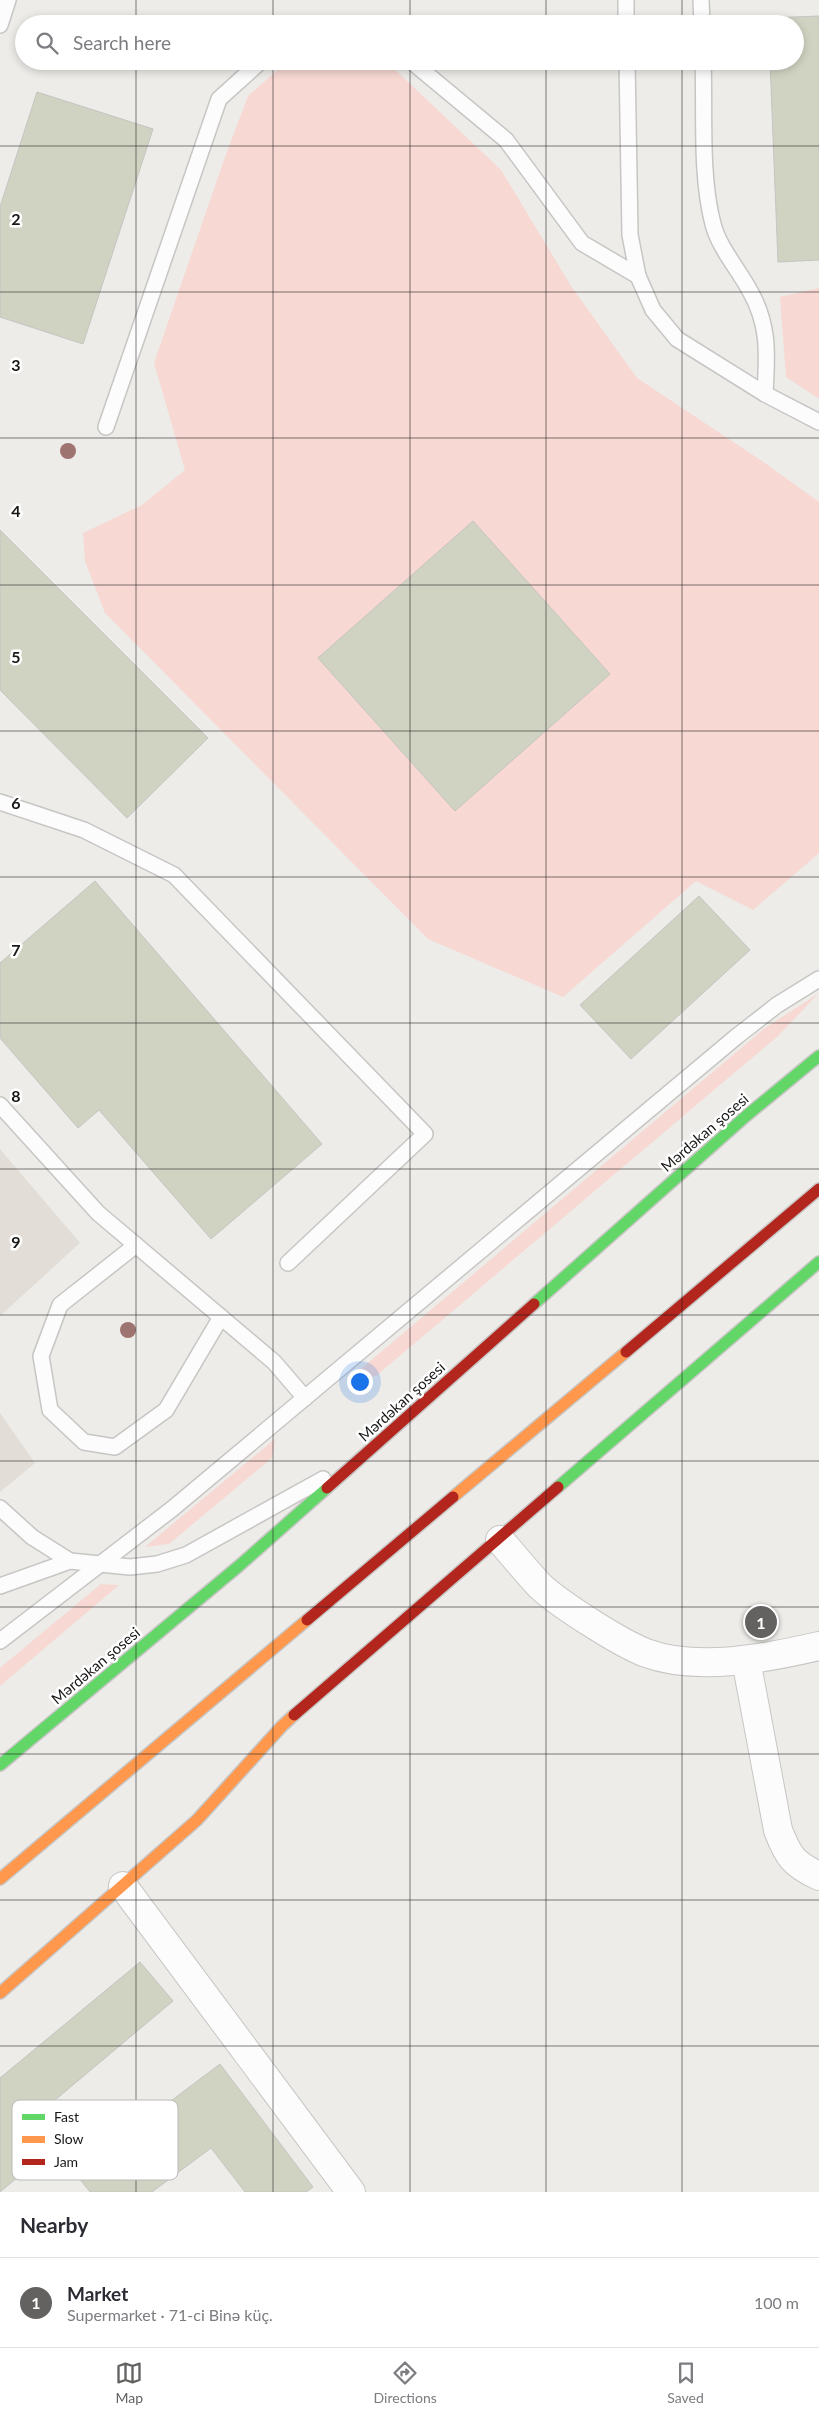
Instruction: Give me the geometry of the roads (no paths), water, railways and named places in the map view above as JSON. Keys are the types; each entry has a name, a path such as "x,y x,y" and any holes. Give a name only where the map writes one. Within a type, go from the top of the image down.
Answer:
{"main road":[{"path":"746,1116 819,1042"},
{"name":"Mərdəkan şosesi","path":"0,1764 240,1565 746,1116 819,1056"},
{"path":"0,1879 819,1189"},
{"path":"0,1993 197,1820 282,1726 500,1540 819,1262"}],"street":[{"path":"500,1540 541,1586 580,1616 617,1639 647,1653 675,1660 708,1662 746,1660 819,1646"},
{"path":"746,1660 778,1830 788,1854 801,1868 819,1876"},
{"path":"123,1886 351,2192"}],"lane":[{"path":"0,25 8,0"},
{"path":"626,0 626,15"},
{"path":"701,0 702,15"},
{"path":"106,427 219,98 251,70"},
{"path":"422,70 506,140 582,243 638,276"},
{"path":"627,70 630,235 638,276 653,310 677,339 765,394 819,422"},
{"path":"703,70 707,199 713,227 751,292 759,313 768,346 765,394"},
{"path":"0,802 84,830 174,875 425,1134 288,1262"},
{"path":"0,1641 172,1509 736,1037 777,1005 819,979"},
{"path":"0,1105 98,1213 274,1362 305,1398"},
{"path":"136,1245 60,1305 41,1356 50,1410 84,1442 115,1447 166,1410 221,1317"},
{"path":"0,1508 32,1537 70,1561 130,1567 157,1564 186,1556 368,1453"},
{"path":"0,1586 70,1561"}],"place":[{"name":"Market","path":"761,1622"}]}
